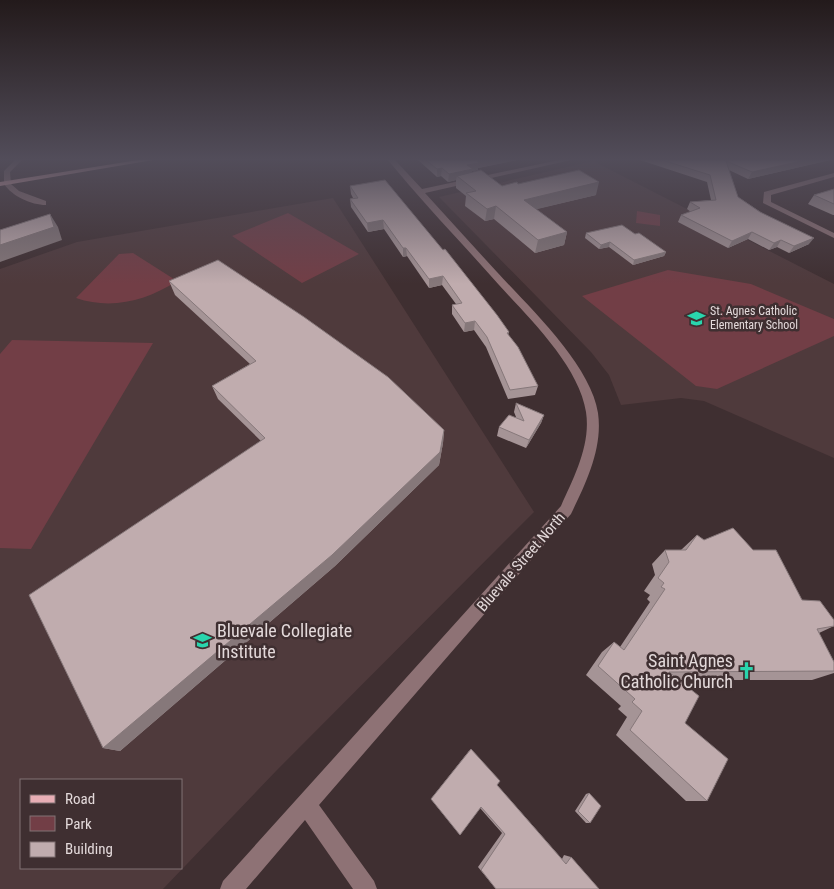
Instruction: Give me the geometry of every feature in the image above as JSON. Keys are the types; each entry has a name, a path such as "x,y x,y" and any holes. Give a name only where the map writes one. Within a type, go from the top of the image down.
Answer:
{"street":[{"path":"39,201 43,203"},
{"name":"Bluevale Street North","path":"231,889 307,806 566,510 590,454 592,411 587,393 572,364 428,201"},
{"path":"767,201 833,236"},
{"path":"307,806 366,889"}],"shaded area":[{"name":"Bluevale Collegiate Institute","path":"313,201 335,201 534,512 277,770 163,889 0,889 0,269 77,242"},
{"name":"St. Agnes Catholic Elementary School","path":"443,201 672,201 834,284 834,458 704,401 681,398 621,405 609,375 591,352"}],"green space":[{"path":"637,211 660,215 660,226 636,223"},
{"path":"288,213 359,254 302,283 232,236"},
{"path":"133,253 177,281 153,294 128,302 89,302 76,298 119,254"},
{"path":"668,270 751,284 834,319 834,336 717,389 696,386 582,296"},
{"path":"12,340 153,343 31,549 0,548 0,354"}],"building":[{"path":"352,201 403,201 443,250 445,249 497,315 509,332 507,333 518,347 538,386 510,390 487,337 475,321 465,323 452,305 462,303 443,276 429,279 383,220 367,223"},
{"path":"477,201 526,201 567,232 538,240 496,206 487,209"},
{"path":"745,201 760,212 814,238 794,246 781,240 774,243 752,232 732,241 681,215 700,208 690,202"},
{"path":"50,214 54,227 0,245 0,230"},
{"path":"622,225 635,234 639,233 666,252 634,260 610,242 601,245 586,233"},
{"path":"218,260 304,317 388,377 444,430 440,452 332,555 103,748 29,595 265,438 212,386 256,361 169,281"},
{"path":"516,403 544,415 529,440 499,427 509,415 524,421"},
{"name":"Saint Agnes Catholic Church","path":"733,528 753,550 776,550 802,600 820,601 834,620 834,626 817,629 834,662 834,671 669,672 699,696 685,723 728,759 707,801 630,730 642,711 632,702 635,699 598,666 614,642 624,650 665,589 661,587 664,583 658,578 669,562 665,550 686,550 697,535 704,540"},
{"path":"471,749 500,781 497,785 566,864 571,857 599,889 496,889 481,870 505,834 481,807 460,835 431,799"},
{"path":"589,793 601,806 590,823 578,811"}],"place":[{"name":"St. Agnes Catholic Elementary School","path":"696,318"},
{"name":"Bluevale Collegiate Institute","path":"203,641"},
{"name":"Saint Agnes Catholic Church","path":"747,671"}]}
